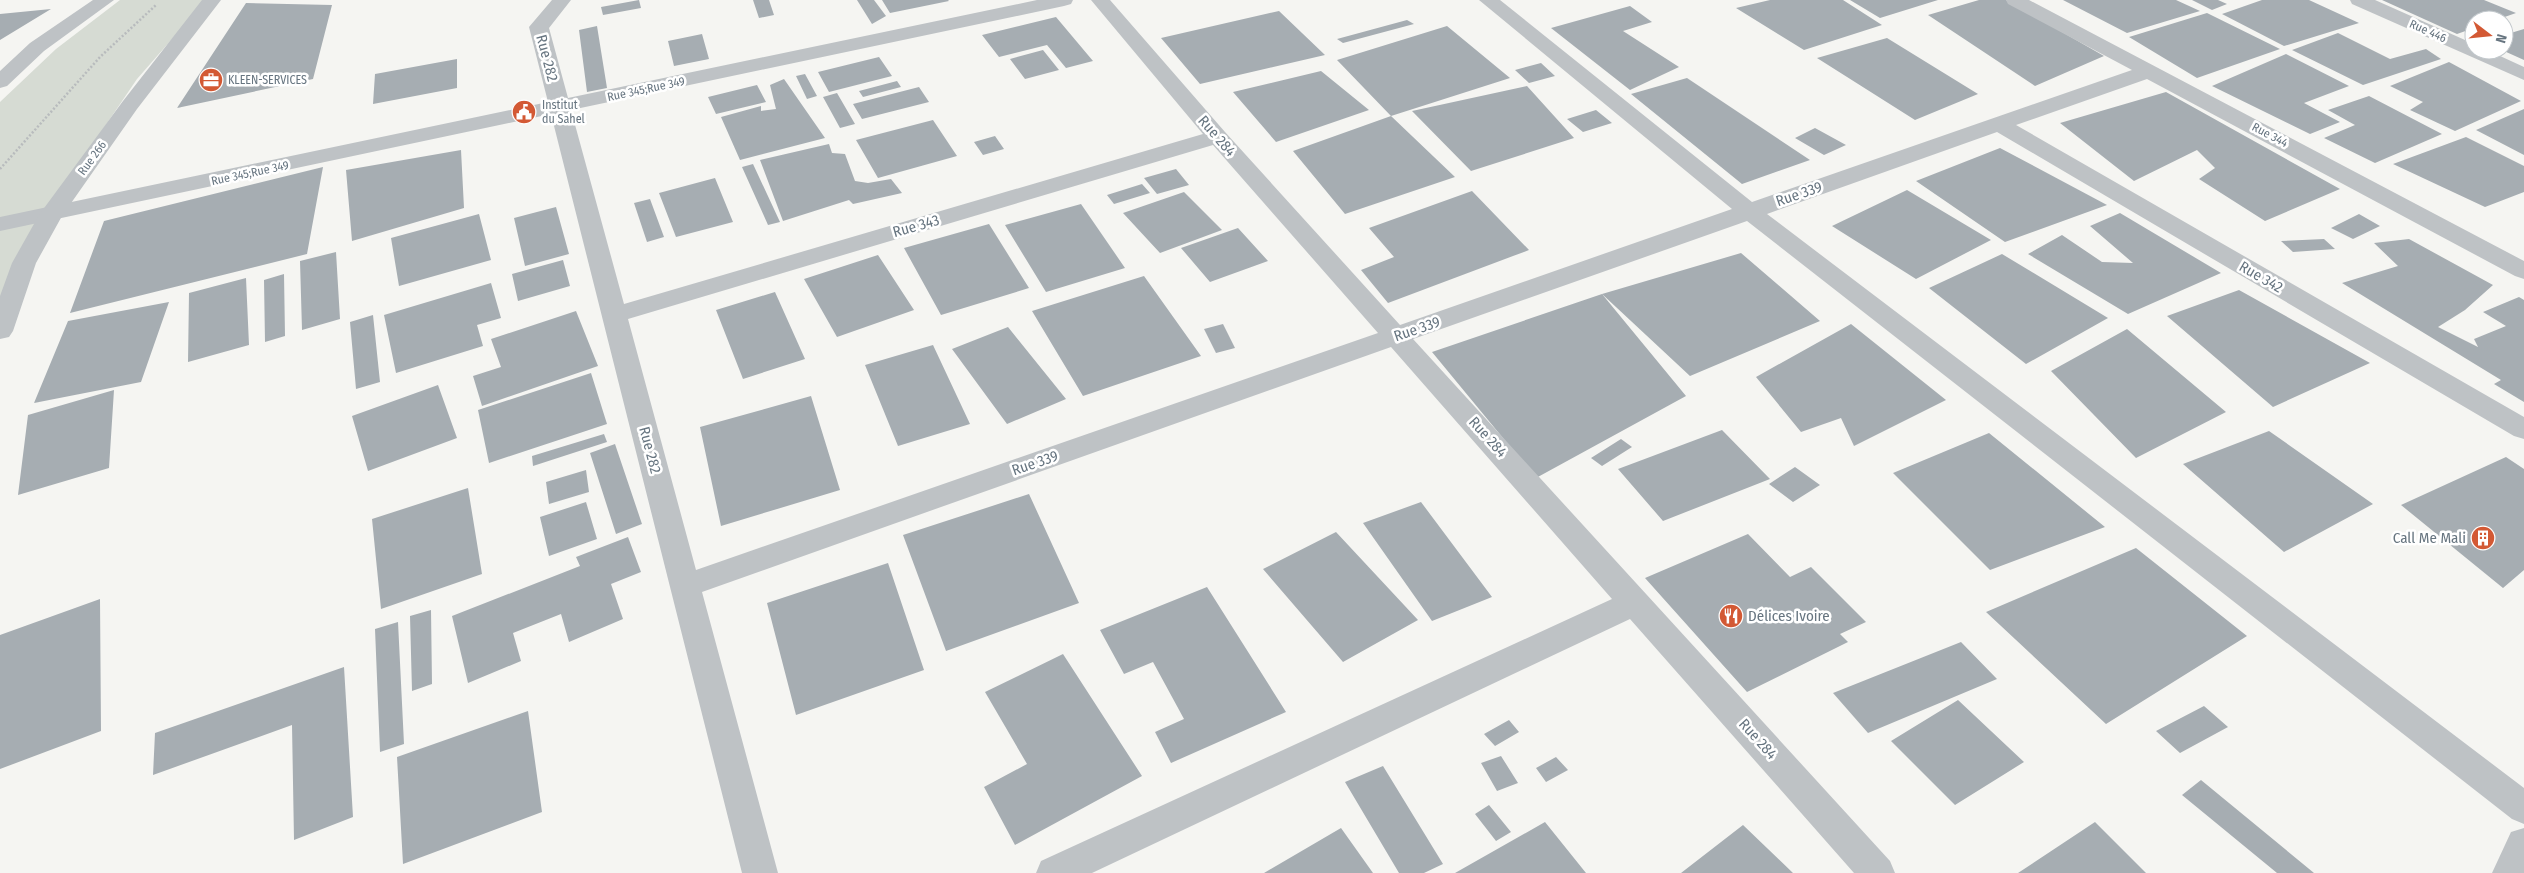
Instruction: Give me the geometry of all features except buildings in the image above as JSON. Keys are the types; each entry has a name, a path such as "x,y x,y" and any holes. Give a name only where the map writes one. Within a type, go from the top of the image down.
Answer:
{"street":[{"path":"2,80 37,47 105,0"},
{"name":"Rue 266","path":"0,331 24,263 51,215 130,105 212,0"},
{"name":"Rue 282","path":"562,0 539,27 760,873"},
{"name":"Rue 345;Rue 349","path":"0,224 51,215 1064,0"},
{"name":"Rue 284","path":"1100,0 1217,137 1636,602 1877,873"},
{"path":"1488,0 1750,212 2524,808"},
{"name":"Rue 344","path":"2016,0 2524,270"},
{"name":"Rue 446","path":"2359,0 2524,74"},
{"name":"Rue 339","path":"685,586 2149,71"},
{"name":"Rue 342","path":"1999,124 2524,429"},
{"name":"Rue 343","path":"614,315 1217,137"},
{"path":"1054,873 1636,602"},
{"path":"2510,873 2524,844"}],"path":[{"path":"0,169 100,57 162,0"}],"shaded area":[{"path":"120,0 206,0 137,79 65,185 0,301 0,102 56,49"}],"place":[{"name":"KLEEN-SERVICES","path":"211,80"},
{"name":"Institut du Sahel","path":"524,112"},
{"name":"Call Me Mali","path":"2483,538"},
{"name":"Délices Ivoire","path":"1731,616"}]}
